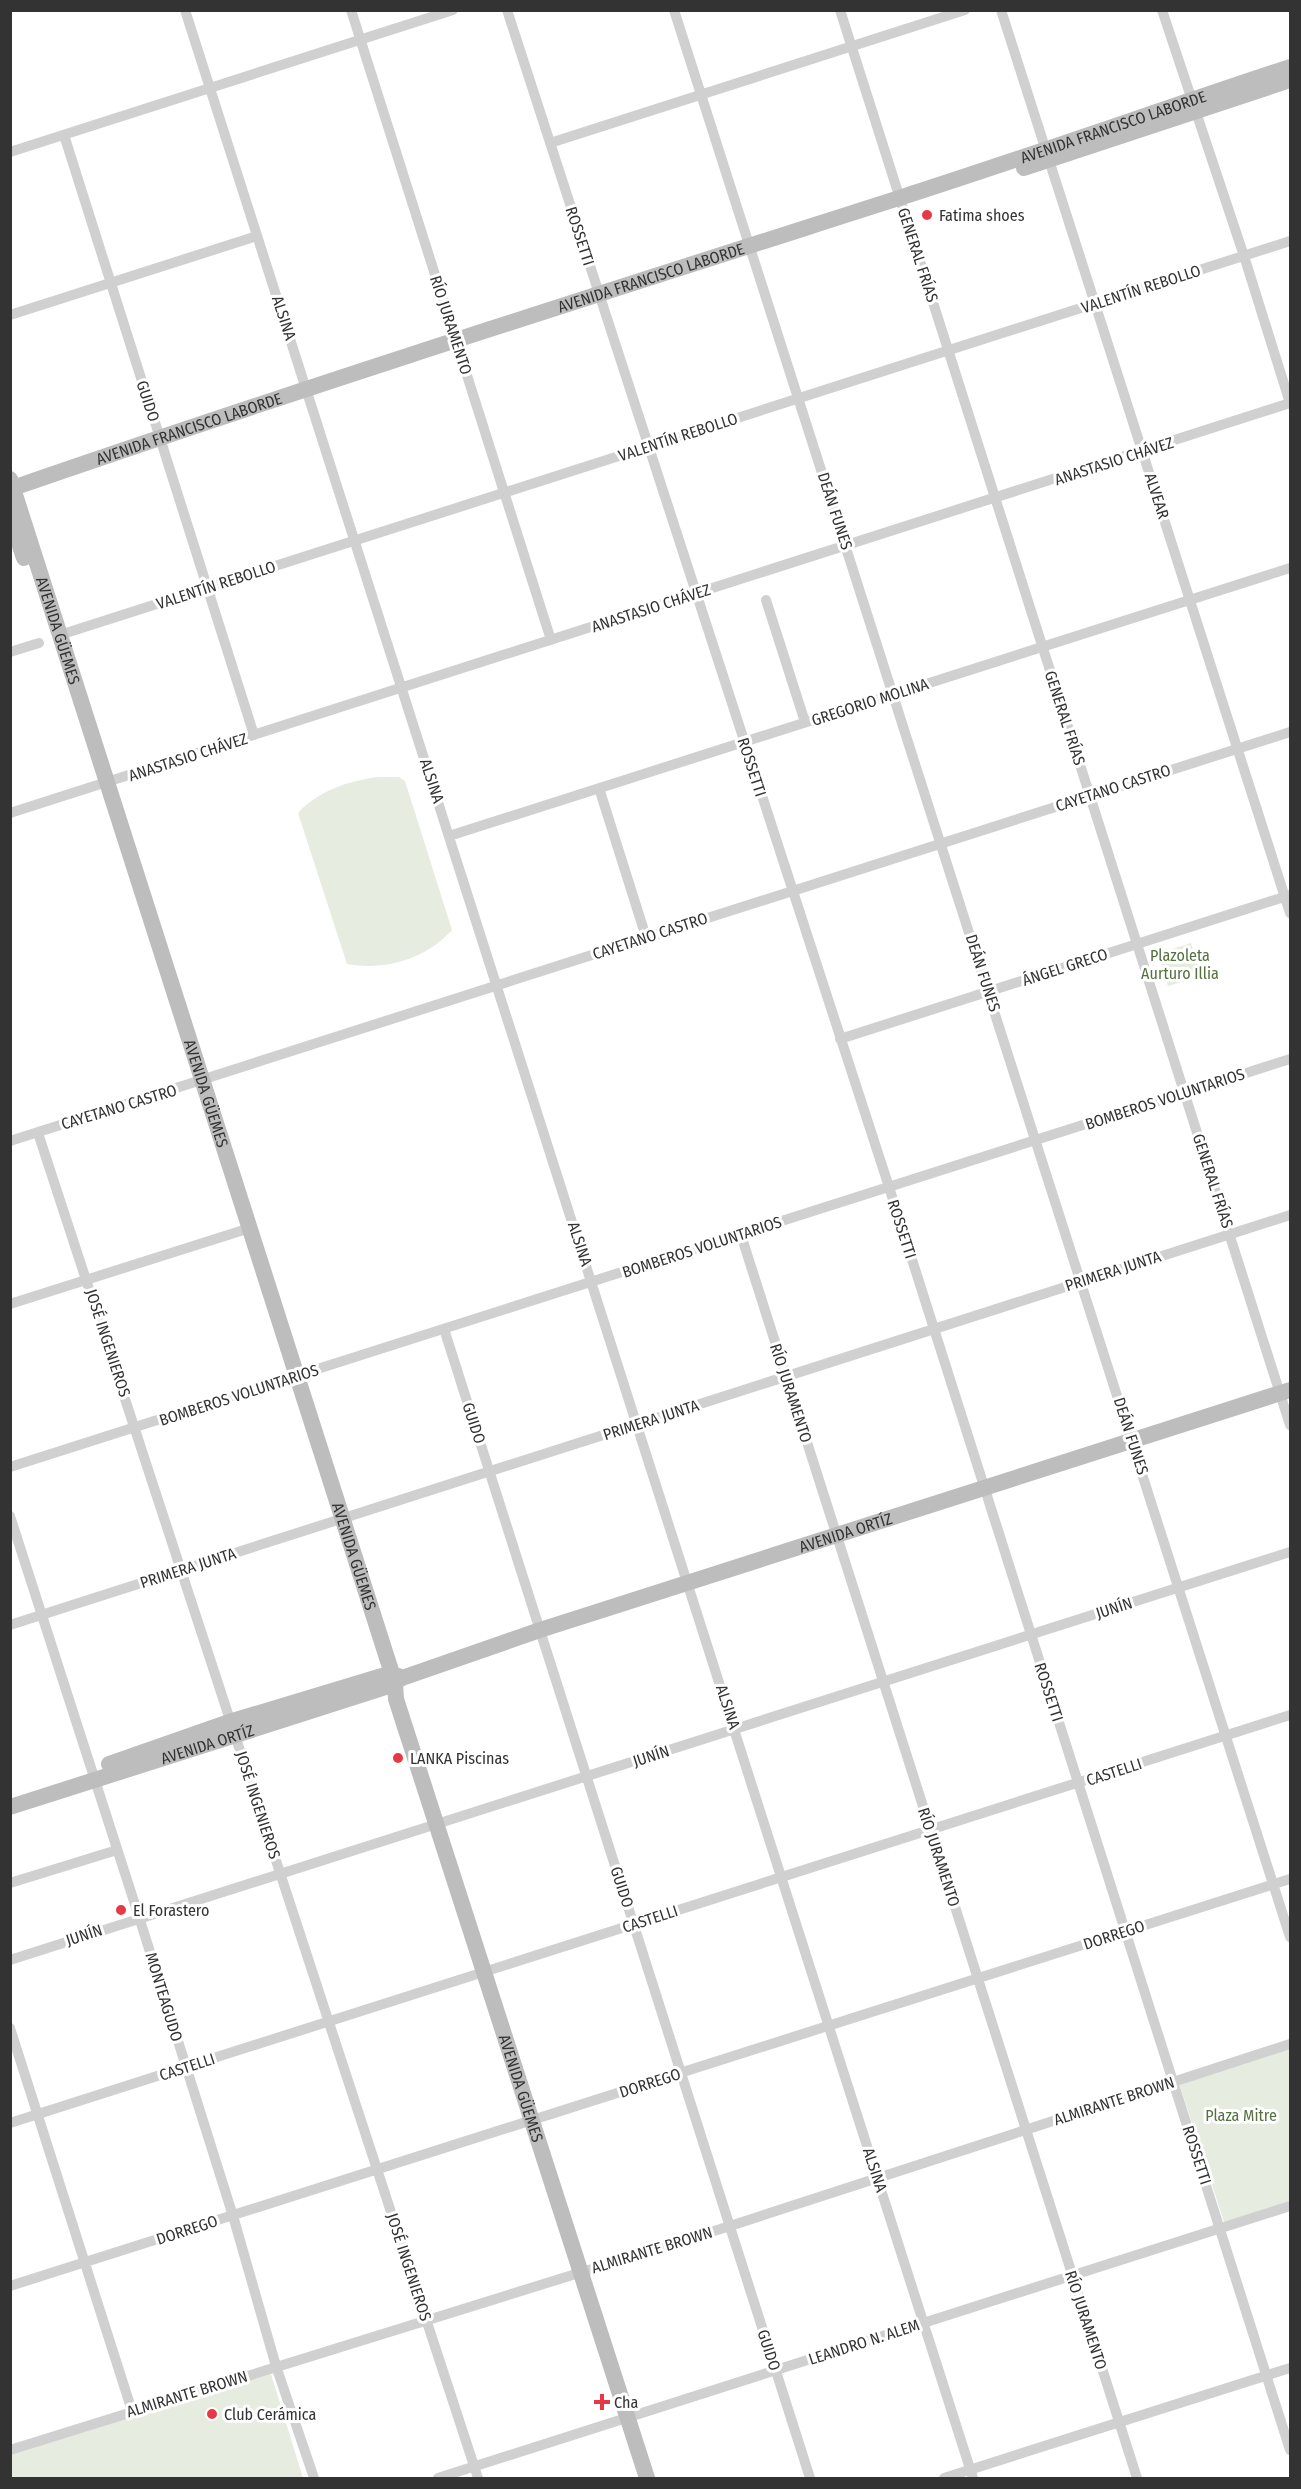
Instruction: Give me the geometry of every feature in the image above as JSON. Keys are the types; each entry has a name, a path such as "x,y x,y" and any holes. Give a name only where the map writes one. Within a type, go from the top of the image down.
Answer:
{"main road":[{"name":"AVENIDA FRANCISCO LABORDE","path":"12,490 1047,155 1193,106 1290,67"},
{"name":"AVENIDA FRANCISCO LABORDE","path":"1193,106 1290,80"},
{"name":"AVENIDA GÜEMES","path":"12,490 101,784"},
{"name":"AVENIDA GÜEMES","path":"10,516 101,784 647,2478"},
{"name":"AVENIDA ORTÍZ","path":"10,1807 92,1775 232,1728 392,1683 540,1629 1285,1391"},
{"name":"AVENIDA ORTÍZ","path":"10,1795 92,1775"}],"street":[{"name":"ALSINA","path":"185,10 972,2474"},
{"name":"RÍO JURAMENTO","path":"351,10 551,640"},
{"path":"10,152 453,10"},
{"name":"ROSSETTI","path":"507,10 889,1187 1290,2450"},
{"name":"DEÁN FUNES","path":"674,10 1290,1937"},
{"name":"GENERAL FRÍAS","path":"840,10 1230,1234 1285,1391 1290,1425"},
{"path":"550,143 965,10"},
{"name":"ALVEAR","path":"1001,10 1190,600 1288,896 1290,913"},
{"path":"1162,10 1244,256 1290,404"},
{"name":"GUIDO","path":"64,135 254,735"},
{"path":"10,315 257,236"},
{"name":"VALENTÍN REBOLLO","path":"66,633 1290,241"},
{"name":"ANASTASIO CHÁVEZ","path":"10,813 1290,404"},
{"name":"GREGORIO MOLINA","path":"449,836 1290,568"},
{"path":"766,600 805,723"},
{"path":"10,652 39,643"},
{"name":"CAYETANO CASTRO","path":"10,1141 1290,732"},
{"path":"598,788 646,937"},
{"name":"ÁNGEL GRECO","path":"840,1039 1288,896"},
{"name":"BOMBEROS VOLUNTARIOS","path":"10,1467 136,1429 1290,1059"},
{"name":"JOSÉ INGENIEROS","path":"38,1132 478,2478"},
{"name":"PRIMERA JUNTA","path":"10,1625 1290,1215"},
{"path":"10,1304 245,1230"},
{"name":"RÍO JURAMENTO","path":"741,1234 1137,2478"},
{"name":"GUIDO","path":"444,1329 810,2478"},
{"name":"MONTEAGUDO","path":"10,1516 233,2216 276,2366 314,2478"},
{"name":"JUNÍN","path":"10,1960 1290,1552"},
{"name":"CASTELLI","path":"10,2123 1290,1715"},
{"path":"10,1883 117,1850"},
{"name":"DORREGO","path":"10,2286 1290,1879"},
{"path":"10,2028 132,2411"},
{"name":"ALMIRANTE BROWN","path":"10,2450 730,2226 1290,2044"},
{"name":"LEANDRO N. ALEM","path":"438,2478 1290,2206"},
{"path":"944,2478 972,2474 1119,2423 1290,2368"}],"green space":[{"path":"378,777 399,777 405,781 452,930 430,949 417,955 390,964 361,966 347,964 298,813 306,805 334,788"},
{"name":"Plazoleta Aurturo Illia","path":"1191,943 1201,976 1168,986 1159,957 1163,952"},
{"name":"Plaza Mitre","path":"1290,2047 1290,2204 1225,2225 1179,2083"},
{"name":"Club Cerámica","path":"271,2374 303,2478 11,2478 11,2454"}],"place":[{"name":"Fatima shoes","path":"927,215"},
{"name":"LANKA Piscinas","path":"398,1758"},
{"name":"El Forastero","path":"121,1910"},
{"name":"Cha","path":"602,2402"},
{"name":"Club Cerámica","path":"212,2414"}]}
